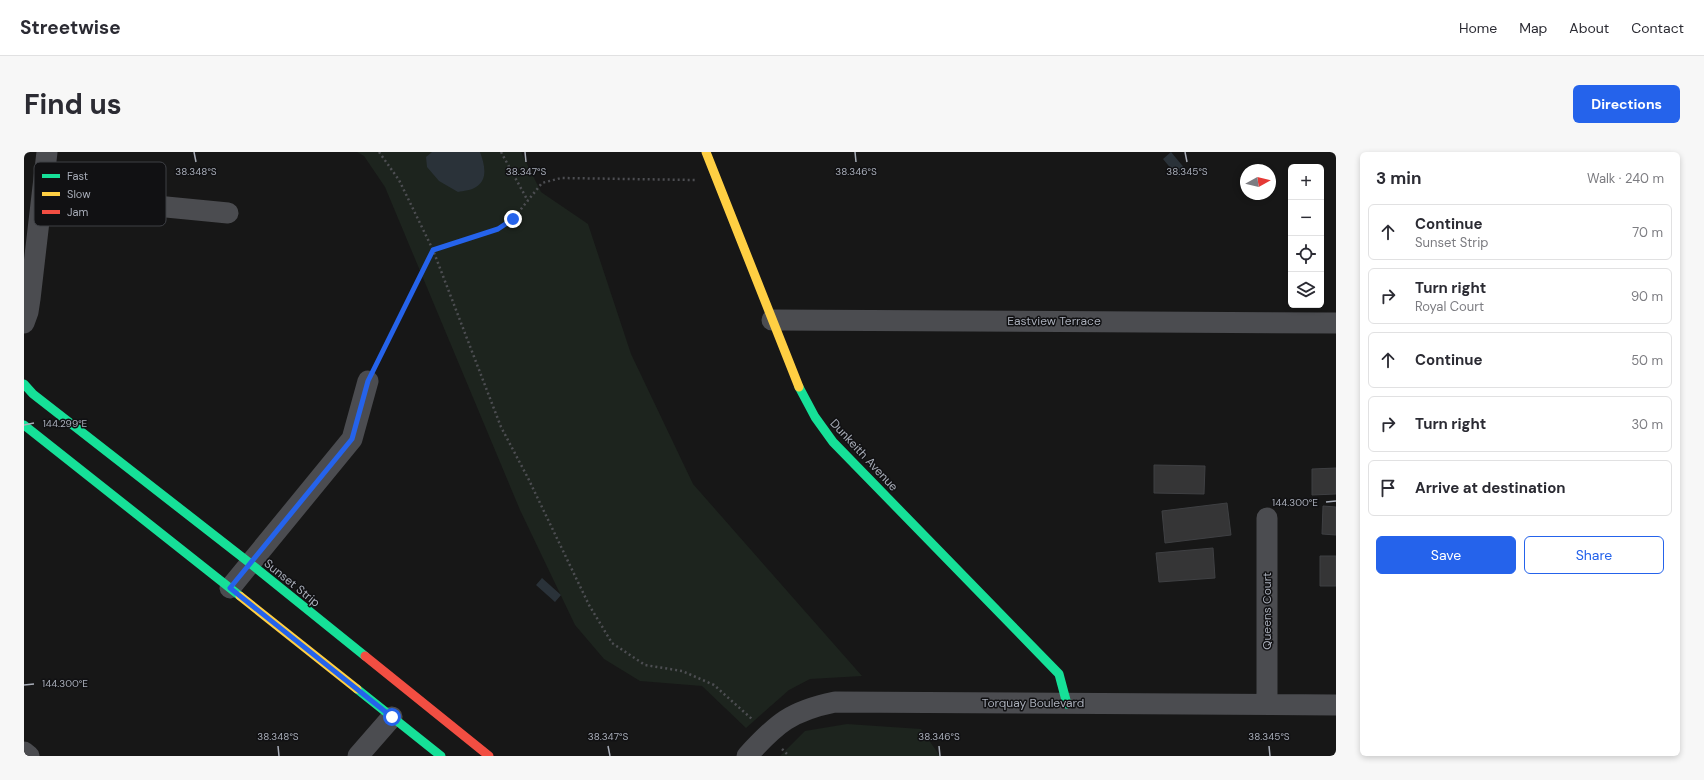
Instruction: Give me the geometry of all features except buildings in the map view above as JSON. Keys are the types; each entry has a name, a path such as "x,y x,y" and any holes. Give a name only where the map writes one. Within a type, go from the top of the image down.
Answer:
{"street":[{"path":"46,162 47,152"},
{"name":"Dunkeith Avenue","path":"706,152 800,390 820,426 833,442 1059,674 1067,704"},
{"path":"166,208 228,214"},
{"path":"24,323 28,312 39,226"},
{"name":"Eastview Terrace","path":"772,320 1336,323"},
{"path":"230,588 352,439 368,381"},
{"name":"Sunset Strip","path":"24,384 33,394 250,564 489,756"},
{"path":"24,425 441,756"},
{"name":"Queens Court","path":"1267,518 1267,704"},
{"name":"Torquay Boulevard","path":"747,756 786,718 800,711 835,702 1336,705"},
{"path":"358,756 392,717"},
{"path":"24,752 29,756"}],"path":[{"path":"379,152 399,180 433,250 501,427 528,478 589,605 612,643 645,665 682,671 714,685 769,734"},
{"path":"501,152 528,201"},
{"path":"368,381 433,250 498,229 513,219 542,183 561,178 716,180"}],"shaded area":[{"path":"357,152 521,152 541,192 588,224 631,354 693,484 862,676 810,679 789,690 746,728 702,686 640,681 604,659 575,625 520,510 385,187 364,156"},
{"path":"432,152 480,152 484,166 483,180 474,188 458,192 439,181 427,167 426,157"},
{"path":"1171,152 1186,170 1178,177 1163,159"},
{"path":"542,578 561,595 555,602 536,585"},
{"path":"847,724 921,729 940,756 780,756 805,731"}],"traffic: fast":[{"path":"24,384 33,394 251,564 365,656"},
{"path":"799,387 815,417 833,442 1059,674 1067,704"},
{"path":"24,425 240,596"},
{"path":"357,689 441,756"}],"traffic: slow":[{"path":"706,152 799,387"},
{"path":"240,596 357,689"}],"traffic: jam":[{"path":"365,656 489,756"}],"route":[{"path":"392,717 230,588 352,439 368,381 433,250 498,229 513,219"}]}
